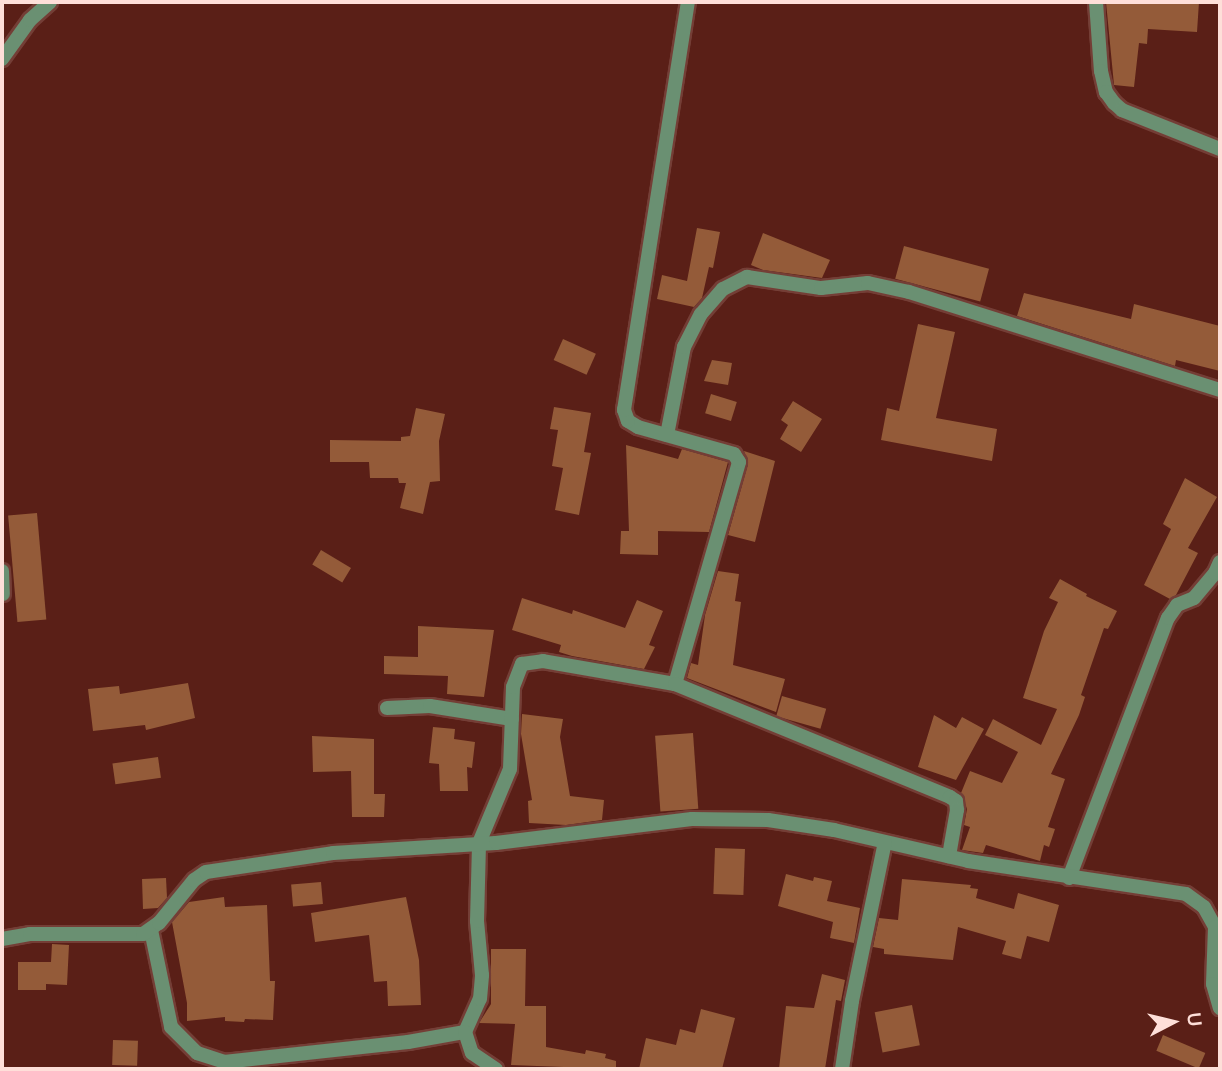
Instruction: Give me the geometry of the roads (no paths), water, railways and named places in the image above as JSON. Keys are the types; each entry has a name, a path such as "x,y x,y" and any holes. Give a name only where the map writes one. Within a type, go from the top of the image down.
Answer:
{"street":[{"path":"2,59 30,20 50,2"},
{"path":"675,684 739,463 734,454 638,426 628,421 624,410 688,2"},
{"path":"1096,2 1101,71 1106,92 1114,103 1122,110 1220,149"},
{"path":"667,435 684,347 701,314 723,289 747,277 821,288 868,283 909,292 1220,390"},
{"path":"1069,878 1168,618 1177,605 1194,598 1216,573 1220,562"},
{"path":"2,571 3,594"},
{"path":"496,1069 472,1053 465,1032 480,999 481,987 477,921 479,843 510,769 513,687 522,664 543,661 675,684 950,797 956,801 957,810 950,856"},
{"path":"387,708 430,706 512,719"},
{"path":"2,939 30,934 143,934 151,930 194,880 206,872 333,853 479,843 692,819 768,820 1069,878 1186,894 1197,899 1211,916 1215,927 1213,984 1220,1008"},
{"path":"842,1069 852,1001 886,842"},
{"path":"151,930 171,1027 197,1054 224,1062 408,1042 465,1032"}]}
